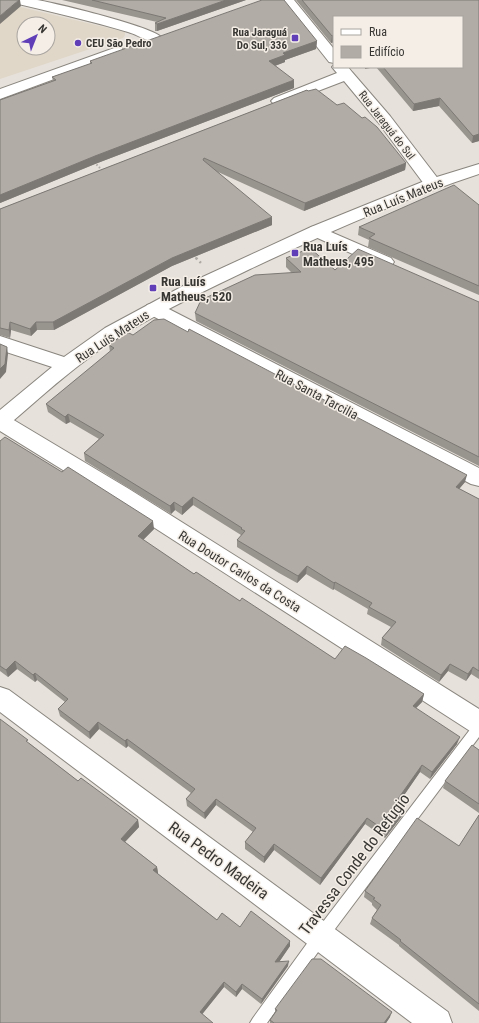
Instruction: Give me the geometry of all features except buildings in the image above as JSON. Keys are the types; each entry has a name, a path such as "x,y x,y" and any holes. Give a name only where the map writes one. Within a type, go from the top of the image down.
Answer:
{"street":[{"path":"19,0 136,29 155,38"},
{"path":"287,0 333,58"},
{"path":"0,94 170,33"},
{"path":"265,107 344,71"},
{"name":"Rua Jaraguá do Sul","path":"344,71 384,119 433,184"},
{"name":"Rua Luís Mateus","path":"0,421 67,365 112,334 190,290 317,231 433,184 476,172"},
{"path":"317,231 401,269"},
{"name":"Rua Santa Tarcilia","path":"154,309 479,478"},
{"path":"0,343 67,365"},
{"name":"Rua Doutor Carlos da Costa","path":"0,421 121,495 479,723"},
{"name":"Rua Pedro Madeira","path":"0,698 437,1023"}],"lane":[{"name":"Travessa Conde do Refugio","path":"258,1023 321,936 479,727"}],"path":[{"path":"90,159 105,172"},
{"path":"188,251 217,278"}],"shaded area":[{"name":"CEU São Pedro","path":"0,2 125,32 123,38 0,79"}],"place":[{"name":"Rua Jaraguá Do Sul, 336","path":"295,38"},
{"name":"CEU São Pedro","path":"78,43"},
{"name":"Rua Luís Matheus, 495","path":"295,253"},
{"name":"Rua Luís Matheus, 520","path":"153,288"}]}
